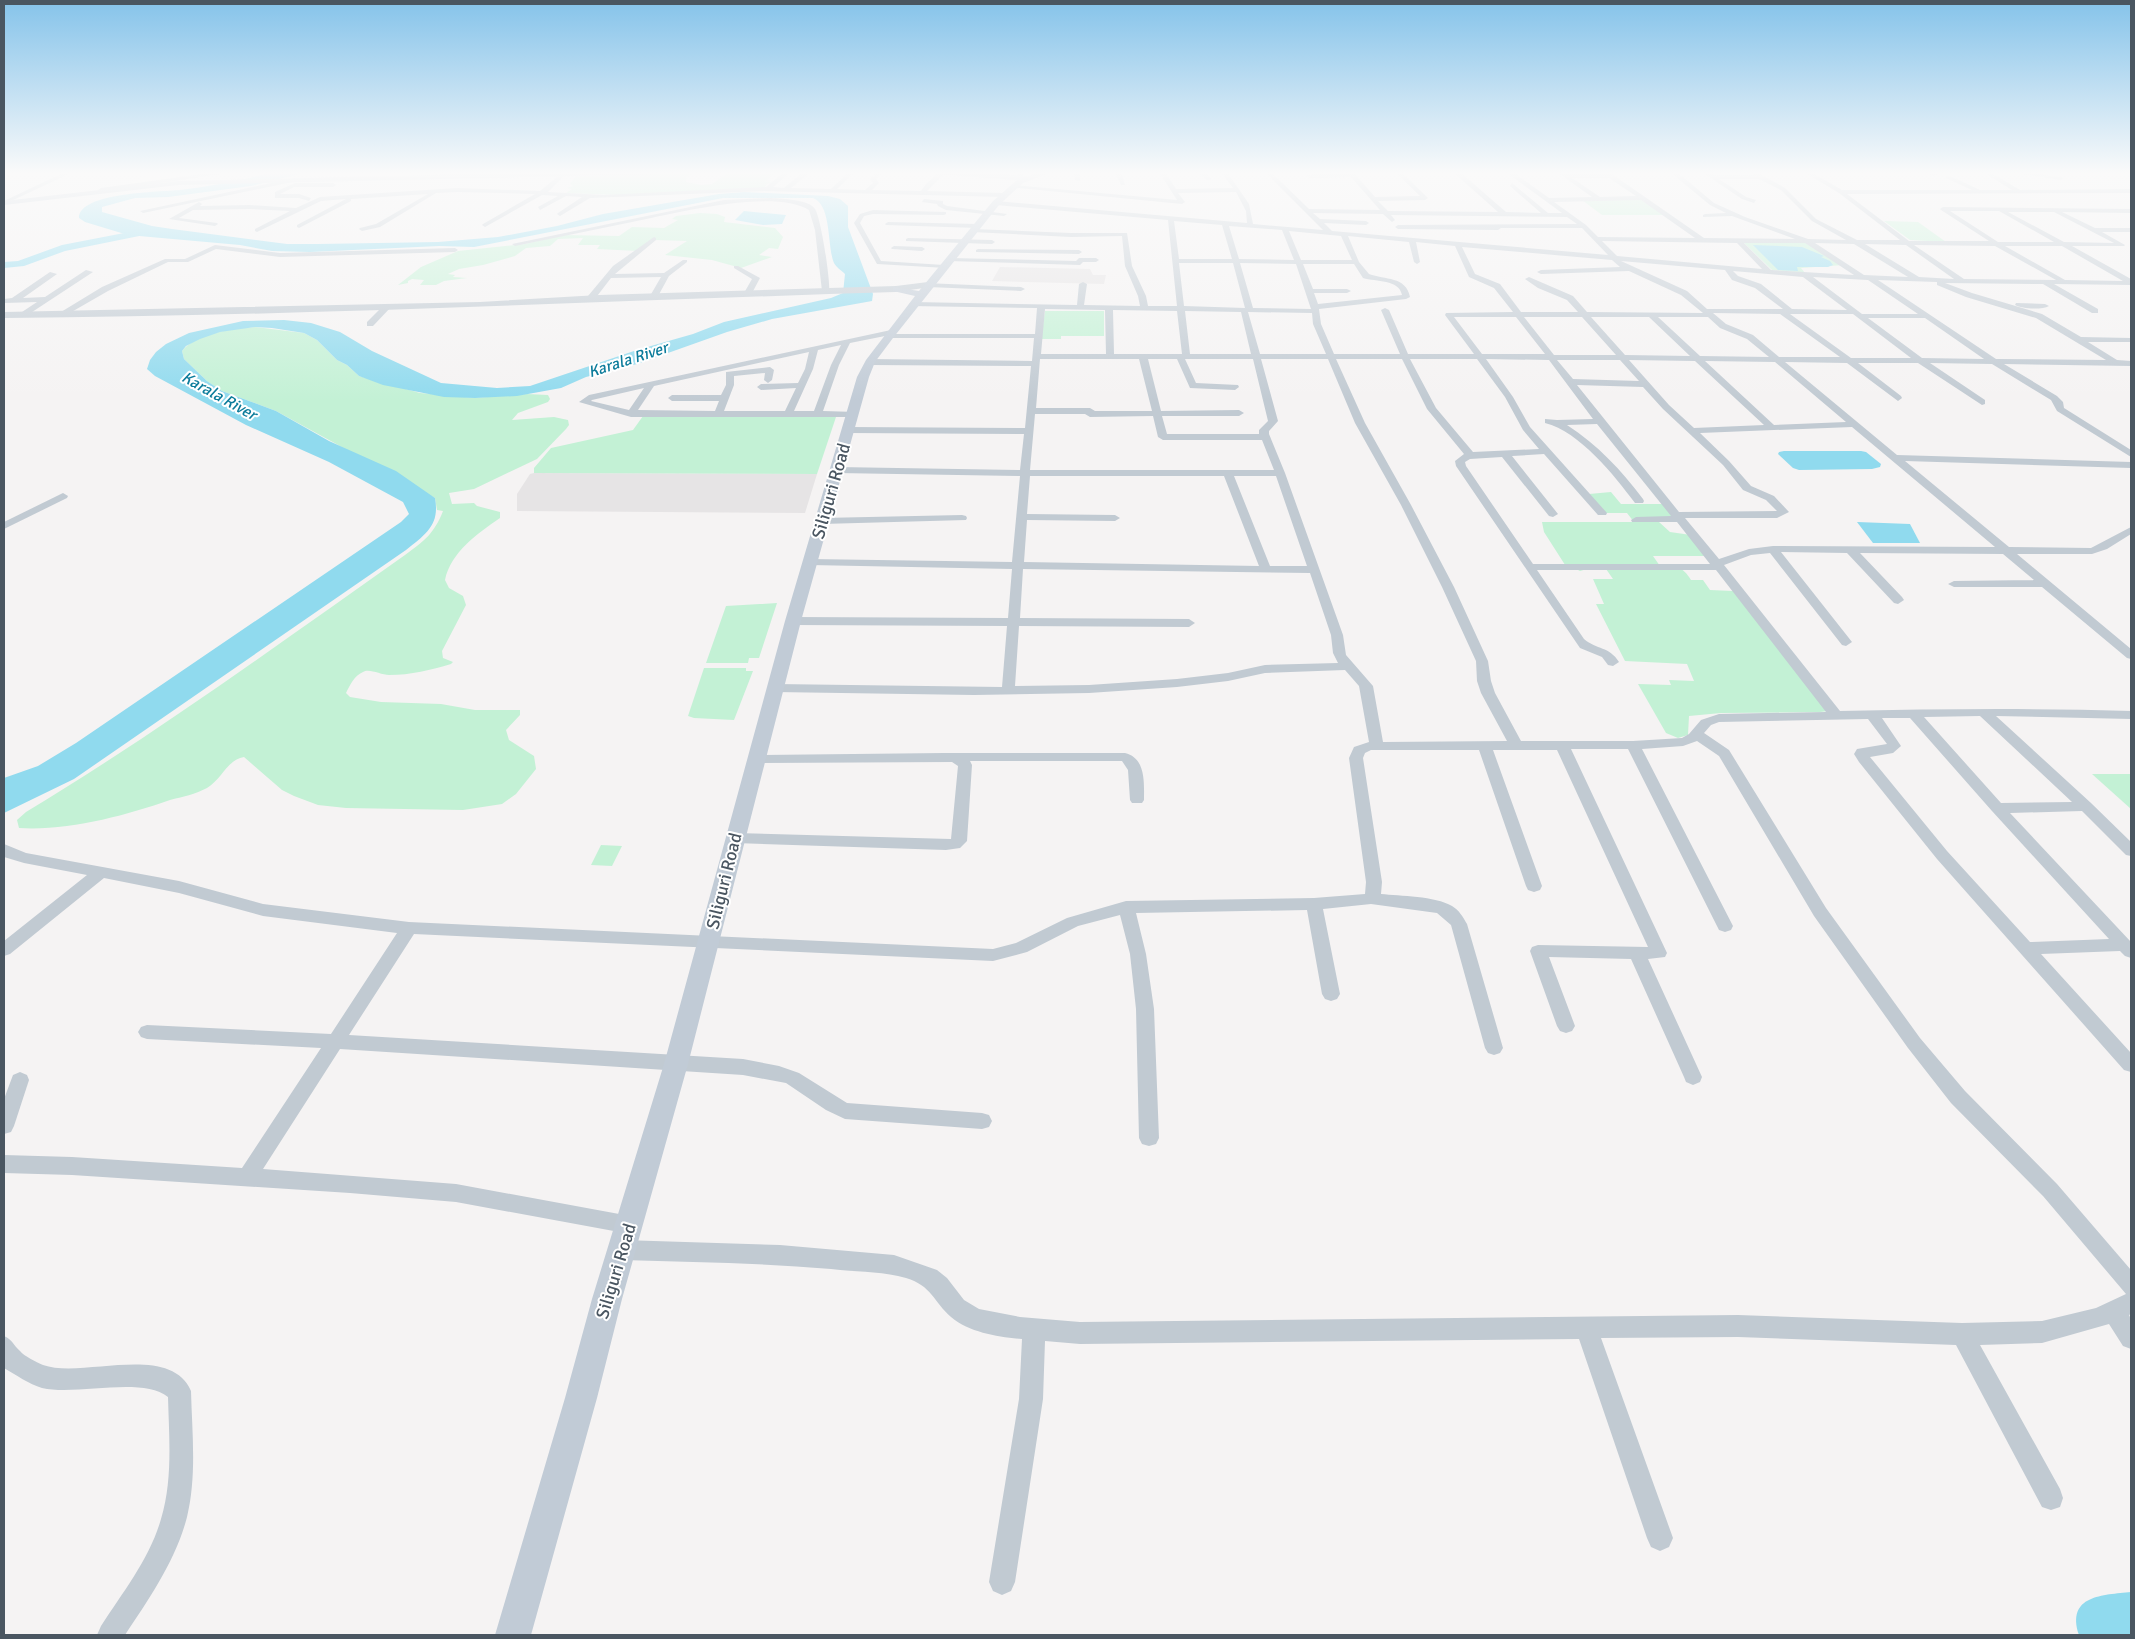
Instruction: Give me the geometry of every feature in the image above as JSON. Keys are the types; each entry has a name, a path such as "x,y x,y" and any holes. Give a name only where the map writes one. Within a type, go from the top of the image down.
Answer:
{"main road":[{"name":"Siliguri Road","path":"513,1635 676,1064 755,759 793,621 870,362 890,334 960,248"},
{"path":"892,289 921,295"}],"street":[{"path":"65,312 105,289 167,260 186,261 215,248"},
{"path":"220,248 280,256 455,250"},
{"path":"591,298 609,276 642,248"},
{"path":"821,248 830,291"},
{"path":"871,248 879,262 910,248"},
{"path":"903,248 931,250"},
{"path":"1052,248 1080,263 1079,260 1096,260"},
{"path":"1125,248 1130,270 1142,291 1144,309"},
{"path":"1175,248 1181,310 1183,356 1193,386 1235,387"},
{"path":"1232,248 1273,422 1264,430 1266,437 1337,635 1339,653 1366,686 1377,746"},
{"path":"1295,248 1310,291 1317,324 1360,423 1406,505 1448,587 1482,661 1484,681 1488,693 1516,745"},
{"path":"921,295 1041,308 1181,310 1315,309 1406,297 1405,290 1400,284 1368,277 1356,262 1350,248"},
{"path":"1413,248 1417,262"},
{"path":"1459,248 1472,274 1494,284 1600,421 1835,714"},
{"path":"1510,248 1802,275 1934,280 2131,283"},
{"path":"1605,248 1613,258 1629,270 1684,293 1723,326 1750,337 2131,655"},
{"path":"1746,248 1770,272"},
{"path":"1819,248 1993,361 2054,398 2064,412 2131,454"},
{"path":"1866,248 1918,279"},
{"path":"1917,248 1930,260 1962,280"},
{"path":"2005,248 2064,282"},
{"path":"2070,248 2131,283"},
{"path":"654,296 666,275 685,260"},
{"path":"1176,261 1356,262"},
{"path":"736,267 756,278 748,293"},
{"path":"1728,269 1735,278 1758,286 1792,312"},
{"path":"1541,272 1629,270"},
{"path":"23,314 89,272"},
{"path":"5,314 16,300 53,274"},
{"path":"609,276 666,275"},
{"path":"1802,275 1919,360 1982,402"},
{"path":"1529,280 1542,288 1566,295 1666,407 1726,462 1747,488 1770,498 1784,512 1778,515 1678,517 1636,520"},
{"path":"1934,280 1953,289 2039,316 2131,371"},
{"path":"2045,282 2095,311"},
{"path":"1080,308 1083,284"},
{"path":"921,295 1009,286 1021,289"},
{"path":"5,314 480,305 591,298 892,289"},
{"path":"1310,291 1347,291"},
{"path":"4,301 64,298"},
{"path":"370,324 388,306"},
{"path":"2005,306 2045,306"},
{"path":"1008,690 1030,411 1041,308"},
{"path":"1109,308 1110,356"},
{"path":"1385,310 1405,357 1432,409 1471,456"},
{"path":"1782,312 1850,360 1898,398"},
{"path":"1602,513 1526,428 1509,397 1449,315 1792,312 1926,316"},
{"path":"1650,314 1772,428"},
{"path":"1029,431 851,422 816,414 631,414 618,413 584,402 591,398 672,379 847,341 890,334 1037,336"},
{"path":"2079,339 2131,340"},
{"path":"816,414 834,365 847,341"},
{"path":"788,414 802,385 814,348"},
{"path":"870,362 1035,360 1110,356 1257,356 2131,363"},
{"path":"1143,356 1163,437 1266,437"},
{"path":"718,414 730,385 729,374 770,370 764,384 802,385"},
{"path":"662,413 676,388 672,379"},
{"path":"1570,382 1647,384"},
{"path":"631,414 643,398 650,384"},
{"path":"672,398 726,398"},
{"path":"1030,411 1090,412 1090,414 1240,413"},
{"path":"1600,421 1553,422 1609,462 1639,501"},
{"path":"1692,431 1855,424"},
{"path":"1548,451 1471,456 1460,461 1461,466 1580,642 1586,647 1606,652 1613,662"},
{"path":"1504,453 1553,514"},
{"path":"1897,458 2131,465"},
{"path":"837,470 1025,473 1280,473"},
{"path":"1228,473 1266,569"},
{"path":"4,526 63,496"},
{"path":"1021,517 1115,518"},
{"path":"822,521 962,518"},
{"path":"1529,567 1716,565 1749,552 1773,549 2008,552 2092,551 2103,547 2131,530"},
{"path":"1773,549 1846,642"},
{"path":"1851,550 1898,600"},
{"path":"810,562 1314,570"},
{"path":"1954,584 2046,583"},
{"path":"793,621 1190,623"},
{"path":"775,688 1089,690 1228,677 1265,669 1349,666"},
{"path":"1371,898 1374,891 1374,882 1356,758 1359,750 1362,748 1377,746 1633,745 1688,742 1697,735 1701,725 1712,719 1820,717 1835,714 1871,713 1983,712 2131,715"},
{"path":"1983,712 2086,806 2131,851"},
{"path":"1871,713 1894,746 1888,750 1862,752 1864,759 1942,855 2131,1065"},
{"path":"1913,713 1997,808 2128,948"},
{"path":"1697,735 1724,753 1820,912 1914,1043 1958,1097 2008,1145 2050,1190 2131,1286"},
{"path":"1562,745 1659,953 1538,951 1566,1026"},
{"path":"1633,745 1725,926"},
{"path":"1485,746 1534,886"},
{"path":"736,838 955,844 959,840 961,831 965,765 961,760 954,757"},
{"path":"755,759 1125,757 1131,760 1134,766 1137,800"},
{"path":"1997,808 2086,806"},
{"path":"4,849 9,853 24,858 179,887 263,910 409,928 708,943 994,954 1021,948 1073,922 1126,907 1314,904 1371,898 1439,907 1449,910 1458,924 1494,1048"},
{"path":"4,950 100,873"},
{"path":"1314,904 1332,994"},
{"path":"1126,907 1138,954 1145,1009 1149,1138"},
{"path":"247,1177 409,928"},
{"path":"2026,948 2128,948"},
{"path":"1637,952 1693,1077"},
{"path":"147,1032 335,1041 743,1067 770,1071 798,1080 816,1092 831,1106 845,1112 982,1121"},
{"path":"4,1126 20,1080"},
{"path":"4,1164 247,1177 456,1193 630,1225"},
{"path":"622,1250 780,1255 894,1265 912,1269 938,1284 951,1304 965,1314 980,1321 1034,1329 1080,1333 1738,1326 1962,1334 2042,1332 2097,1318 2122,1307 2131,1338"},
{"path":"1002,1582 1031,1399 1034,1329"},
{"path":"1586,1329 1660,1538"},
{"path":"1962,1334 2051,1498"},
{"path":"4,1347 12,1360 41,1376 62,1379 144,1376 166,1381 179,1391 180,1463 174,1516 166,1541 110,1635"}],"shaded area":[{"path":"1000,267 1090,269 1093,275 1106,275 1104,284 992,281"},
{"path":"530,474 817,474 805,513 517,511 517,494"}],"green space":[{"path":"482,248 525,248 515,256 483,265 459,269 448,274 455,275 453,277 467,278 444,281 436,285 420,285 424,280 412,279 408,283 398,285 421,267 458,251"},
{"path":"597,248 642,248 638,251"},
{"path":"675,248 768,248 759,255 772,257 741,268 712,260 665,255"},
{"path":"1750,248 1816,248 1844,265 1801,268 1805,273 1772,270"},
{"path":"1045,311 1104,311 1104,336 1061,336 1061,339 1041,339"},
{"path":"255,327 304,333 317,340 337,360 347,365 359,376 420,393 475,398 527,394 548,395 550,399 548,402 518,413 512,420 554,417 568,420 569,425 566,429 537,459 474,489 449,493 452,504 474,503 477,506 500,512 500,518 466,544 448,570 445,580 449,588 463,596 466,605 442,651 443,658 453,662 421,672 405,674 389,675 366,671 355,678 346,693 350,697 381,702 441,704 475,710 520,710 520,715 506,730 509,740 534,756 536,769 516,794 502,804 463,810 346,808 318,805 282,790 244,757 233,762 207,788 194,794 115,817 76,825 19,828 17,820 26,812 171,719 405,555 428,536 440,519 443,511 437,510 435,498 276,411 222,391 207,381 184,359 182,351 197,340 216,333"},
{"path":"643,416 836,417 817,474 534,473 534,468 551,448 633,430"},
{"path":"1611,492 1621,504 1664,504 1678,521 1659,522 1670,532 1691,535 1704,556 1653,556 1660,566 1682,569 1691,580 1703,580 1710,590 1733,591 1828,711 1721,713 1689,716 1688,735 1678,738 1666,733 1638,684 1671,685 1669,680 1694,681 1687,664 1625,661 1596,604 1604,604 1593,579 1613,579 1606,569 1580,571 1567,568 1544,532 1542,522 1634,522 1627,513 1606,513 1589,494"},
{"path":"777,603 759,658 749,658 748,663 706,663 726,606"},
{"path":"704,668 746,668 746,671 753,671 734,720 688,716"},
{"path":"2092,774 2131,774 2131,809"},
{"path":"601,845 622,846 612,866 591,865"}],"water":[{"path":"259,248 386,248 310,252 272,251"},
{"name":"Karala River","path":"831,248 856,248 873,294 872,301 772,319 727,332 637,364 586,377 561,388 517,396 444,397 383,385 359,376 347,365 337,360 317,340 304,333 272,328 255,327 220,332 186,346 182,351 184,359 207,381 222,391 276,411 329,441 396,471 435,498 436,507 433,522 425,534 406,550 74,779 4,813 4,778 38,766 76,743 401,522 409,514 403,502 329,462 246,425 155,376 147,369 150,360 166,344 189,333 243,321 284,320 311,323 340,332 372,351 441,383 497,388 530,386 637,350 693,334 724,322 831,298 843,293 845,274 834,263"},
{"path":"1756,248 1806,248 1824,256 1821,257 1830,261 1833,265 1828,267 1797,267 1798,271 1778,270"},
{"path":"1784,451 1861,451 1866,452 1881,464 1880,467 1872,469 1799,470 1793,468 1778,454"},
{"path":"1857,522 1910,524 1920,543 1873,543"},
{"path":"2131,1592 2131,1635 2079,1635 2076,1622 2082,1605 2099,1596"}],"waterway":[{"path":"4,265 20,264 61,248"}]}
